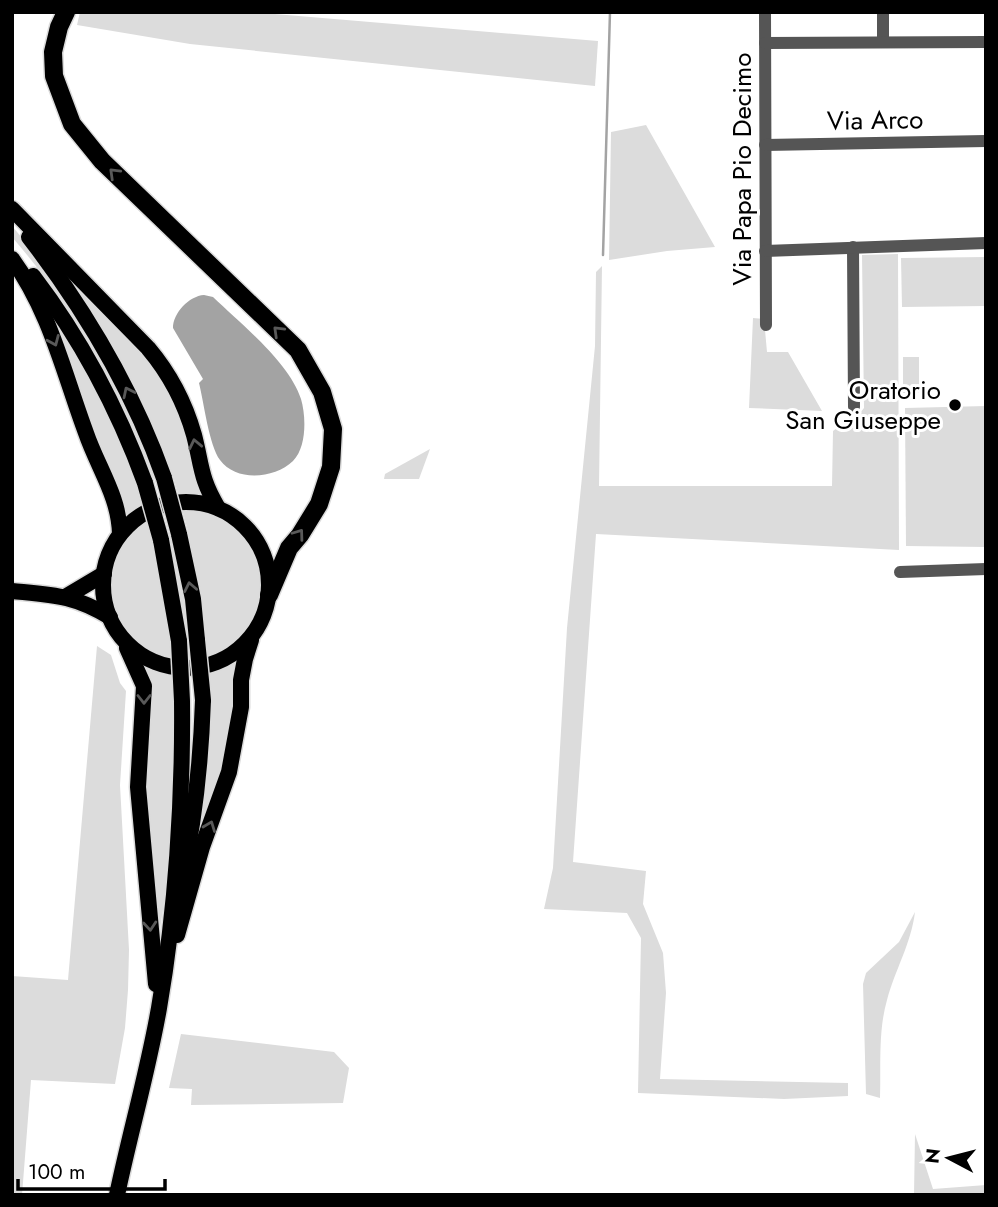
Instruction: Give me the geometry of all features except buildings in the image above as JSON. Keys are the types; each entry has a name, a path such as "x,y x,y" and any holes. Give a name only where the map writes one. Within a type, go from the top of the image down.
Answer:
{"highway":[{"path":"66,12 53,52 54,76 72,124 102,161 298,350 322,391 333,429 331,467 319,504 289,548 269,595"}],"main road":[{"path":"12,209 141,340 163,366 183,402 195,437 205,487 218,508"},
{"path":"12,216 66,288 115,365 141,417 164,478 179,534 193,599 202,700 201,748 191,842 169,935"},
{"path":"12,250 49,297 98,376 122,424 145,483 162,540 179,641 182,701 180,790 169,935 159,1009"},
{"path":"12,259 38,303 61,358 86,433 115,498 120,516 120,534"},
{"path":"117,1195 185,900 229,772 241,707 244,659 264,616 269,595 269,573 263,552 252,534 237,518 218,508 197,502 175,502 154,508 135,519 120,534 109,553 104,574 104,596 110,617 137,665 144,686 138,787 159,1009"},
{"path":"67,596 104,574"},
{"path":"12,591 67,596 88,603 110,617"},
{"path":"121,636 155,662 176,668 198,668 219,662 238,650 253,635"}],"street":[{"name":"Via Papa Pio Decimo","path":"765,12 766,325"},
{"path":"883,12 883,42"},
{"path":"765,43 986,42"},
{"name":"Via Arco","path":"765,145 986,141"},
{"path":"765,251 986,243"},
{"path":"853,247 854,407"},
{"path":"901,572 986,569"}],"shaded area":[{"path":"80,12 251,12 598,41 595,86 190,44 77,25"},
{"path":"646,125 715,247 609,260 611,132"},
{"path":"12,226 33,251 116,378 158,478 149,479 109,382 75,321 12,237"},
{"path":"898,254 899,550 596,534 573,862 646,871 643,904 663,953 666,993 660,1079 848,1083 848,1096 784,1099 638,1093 641,938 627,913 544,909 553,868 567,628 595,346 596,272 602,266 599,486 832,486 833,431 844,423 853,422 864,408 862,255"},
{"path":"986,257 986,306 902,307 901,258"},
{"path":"67,273 130,336 170,390 182,418 203,498 179,497 173,476 169,476 125,373"},
{"path":"204,295 213,297 263,344 286,371 301,399 304,422 301,448 293,461 276,472 245,475 235,472 220,460 216,453 199,383 203,379 173,328 183,306 193,298"},
{"path":"46,299 90,368 140,486 138,488 143,507 124,521"},
{"path":"753,318 764,319 767,352 788,352 822,411 749,408"},
{"path":"903,357 919,357 919,393 903,393"},
{"path":"986,406 986,547 906,546 905,408"},
{"path":"430,449 419,479 384,479 385,474"},
{"path":"182,509 215,516 233,526 249,542 258,561 262,581 260,600 241,636 225,650 205,660 186,533 188,531"},
{"path":"146,518 161,557 174,661 150,653 131,639 118,621 111,600 110,577 115,555 127,535"},
{"path":"167,535 174,535 193,638 185,639"},
{"path":"97,646 111,655 120,683 126,691 120,785 129,950 125,1028 115,1084 31,1080 22,1195 12,1195 12,976 68,980"},
{"path":"236,659 238,661 229,753 197,838 206,673 224,668"},
{"path":"144,667 175,674 180,737 171,858 158,942 146,835"},
{"path":"915,912 884,1012 880,1098 866,1094 863,984 866,973 899,942"},
{"path":"181,1034 334,1052 349,1068 343,1103 191,1105 192,1089 169,1088"},
{"path":"915,1134 933,1189 986,1185 986,1195 914,1195"}],"waterway":[{"path":"603,255 610,12"}],"place":[{"name":"Oratorio San Giuseppe","path":"955,405"}]}
